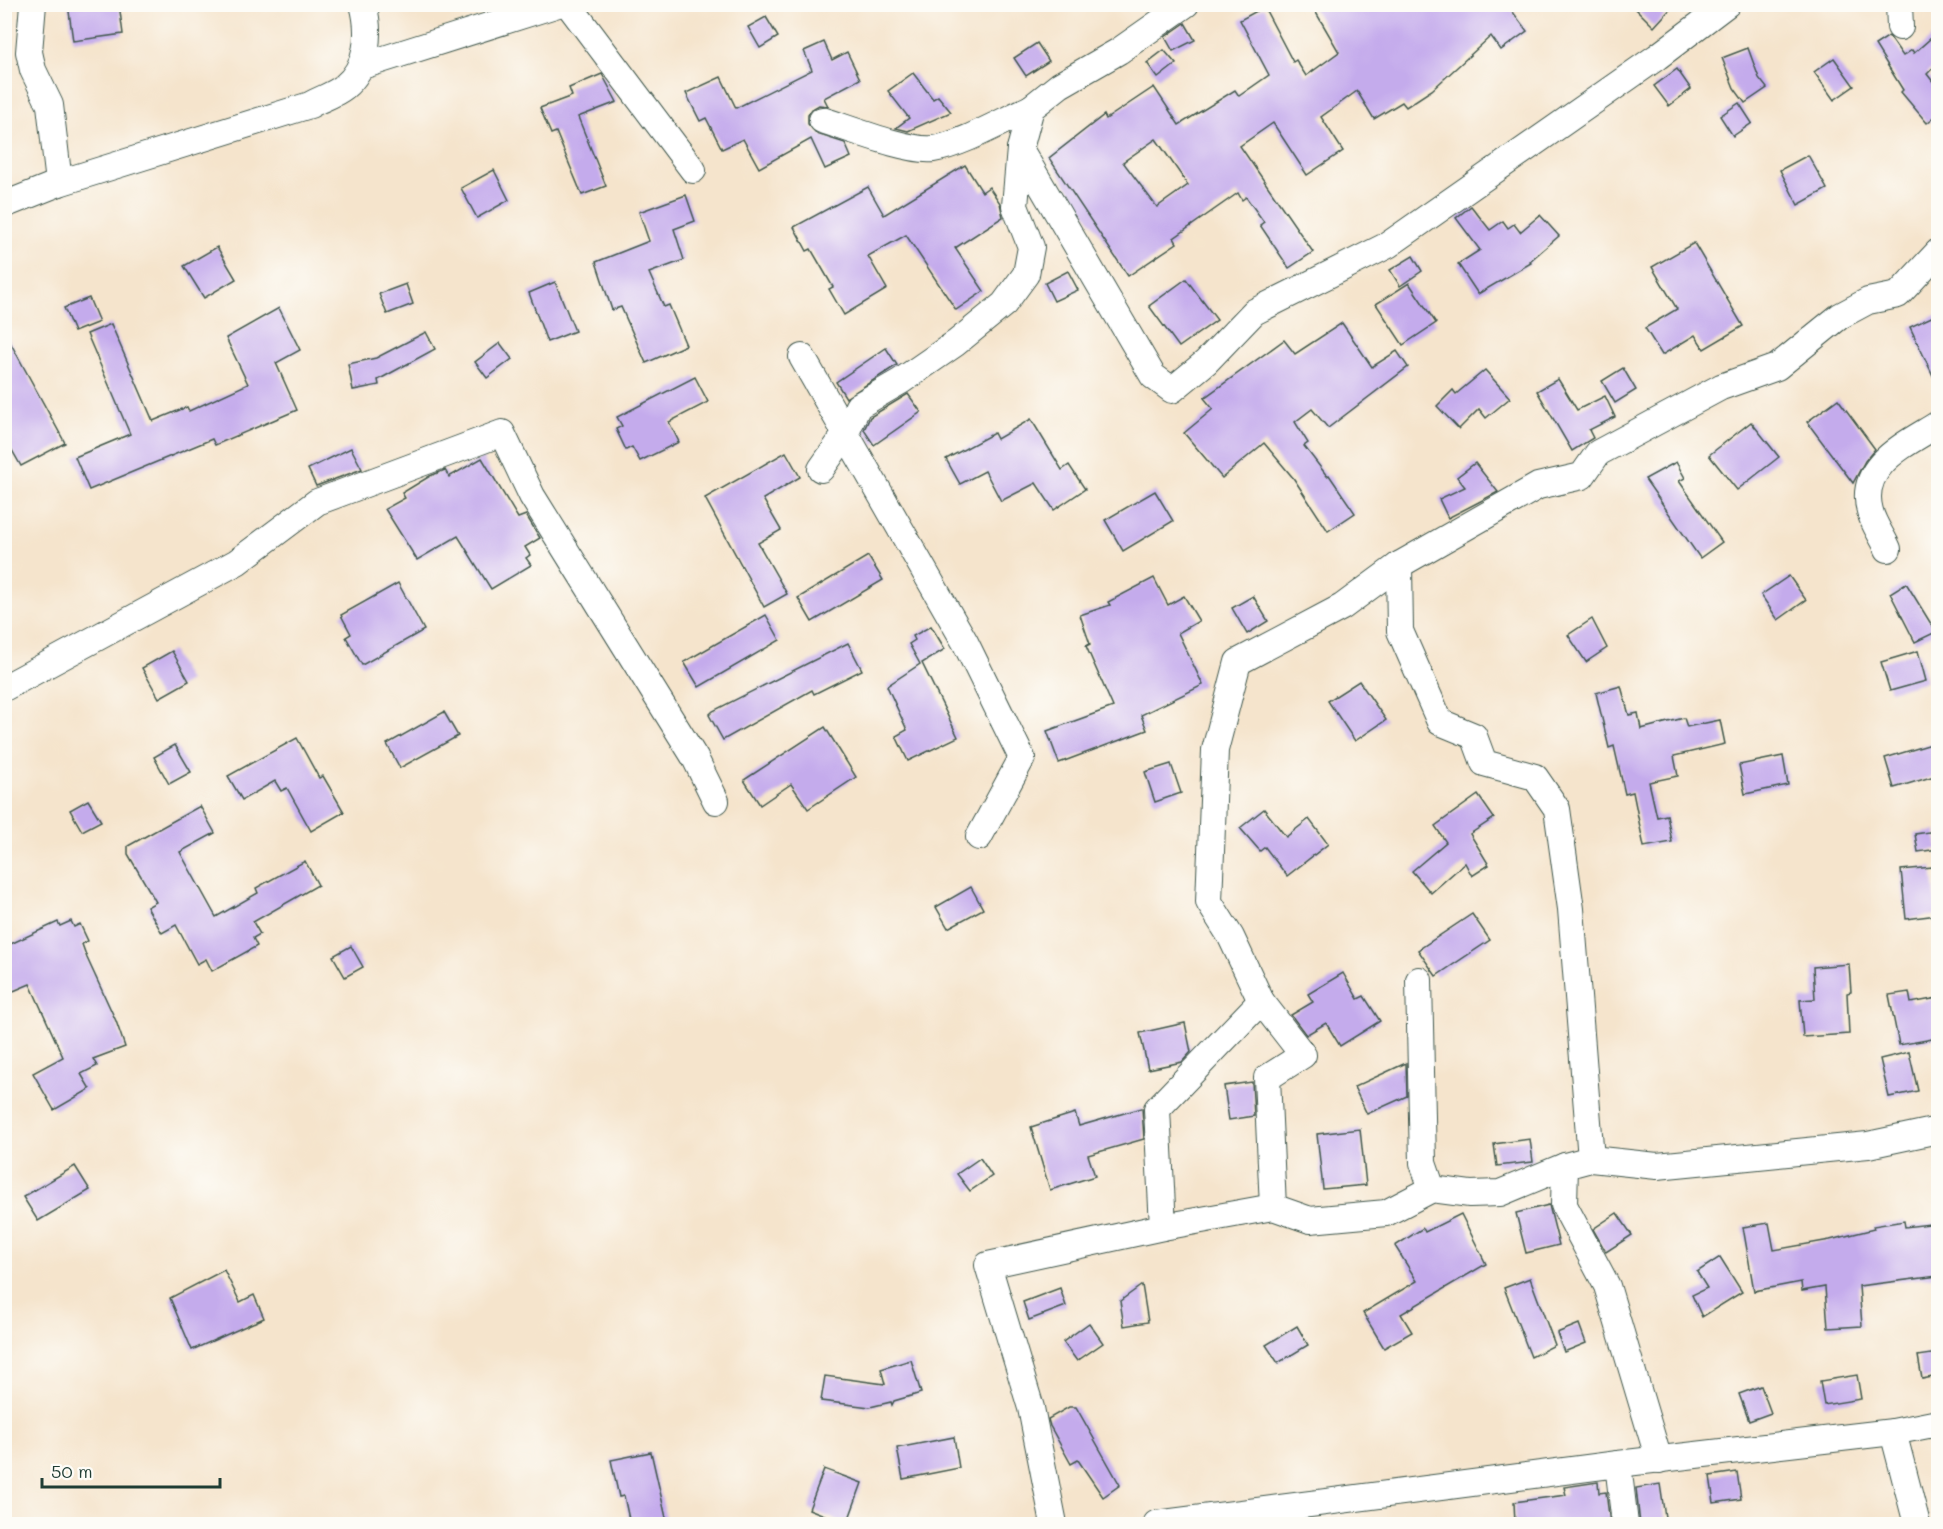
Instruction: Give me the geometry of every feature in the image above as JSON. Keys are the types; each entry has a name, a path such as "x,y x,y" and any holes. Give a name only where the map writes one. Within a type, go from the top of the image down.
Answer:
{"street":[{"path":"33,4 29,52 33,70 50,105 59,183"},
{"path":"4,205 59,183 310,105 344,87 362,66 367,46 363,4"},
{"path":"362,66 558,4"},
{"path":"568,4 693,170"},
{"path":"822,120 914,147 932,149 1031,108 1059,85 1119,51 1186,4"},
{"path":"1020,149 1153,376 1172,390 1206,362 1254,312 1388,245 1657,57 1727,4"},
{"path":"820,469 845,435 858,406 901,381 956,343 1004,304 1026,274 1031,247 1015,206 1020,149 1031,108"},
{"path":"1273,1207 1267,1078 1303,1055 1261,1001 1231,937 1209,902 1215,750 1238,662 1342,607 1399,565 1538,486 1582,476 1598,453 1721,387 1777,367 1840,316 1868,301 1898,294 1936,262"},
{"path":"802,357 965,642 1022,758 979,837"},
{"path":"1888,549 1870,510 1869,484 1882,460 1938,424"},
{"path":"4,688 237,562 317,502 502,433 532,496 695,758 716,801"},
{"path":"1399,565 1400,631 1440,722 1474,736 1484,763 1535,777 1557,809 1571,909 1592,1159"},
{"path":"1419,980 1423,1163 1432,1189"},
{"path":"1163,1227 1157,1109 1261,1001"},
{"path":"1054,1524 1031,1408 988,1265 1163,1227 1273,1207 1310,1220 1386,1213 1432,1189 1470,1194 1500,1193 1565,1166 1592,1159 1668,1165 1868,1145 1938,1130"},
{"path":"1565,1166 1564,1205 1607,1286 1659,1460"},
{"path":"1156,1524 1618,1464 1893,1432 1938,1423"},
{"path":"1893,1432 1917,1524"},
{"path":"1618,1464 1625,1524"}],"building":[{"path":"68,4 119,4 123,34 73,41"},
{"path":"1311,4 1507,4 1527,31 1501,50 1491,36 1432,90 1406,107 1402,102 1374,119 1357,91 1321,117 1343,151 1307,175 1273,123 1240,146 1313,252 1289,268 1260,225 1264,222 1246,197 1242,200 1238,193 1174,238 1177,243 1128,276 1049,158 1104,115 1106,119 1154,87 1179,125 1235,90 1239,96 1269,75 1240,20 1264,7 1293,62 1296,60 1306,76 1339,52","holes":["1156,139 1188,185 1157,207 1123,162"]},
{"path":"1631,4 1675,4 1654,27"},
{"path":"766,17 778,37 760,48 748,27"},
{"path":"1185,23 1195,40 1173,51 1165,37"},
{"path":"1938,32 1938,63 1927,74 1938,88 1938,114 1927,123 1901,92 1903,90 1875,45 1889,36 1903,56 1912,50 1914,53"},
{"path":"824,42 832,60 847,52 860,79 824,98 828,106 819,105 812,109 808,115 808,124 817,134 845,143 851,157 825,169 811,139 759,168 743,139 722,149 706,118 700,121 686,93 721,77 736,108 812,70 804,51"},
{"path":"1037,43 1049,61 1026,76 1014,58"},
{"path":"1748,48 1759,78 1767,88 1745,103 1734,88 1722,58"},
{"path":"1164,50 1176,64 1158,78 1147,63"},
{"path":"1834,58 1854,86 1834,100 1814,72"},
{"path":"1677,69 1691,89 1669,106 1654,86"},
{"path":"913,73 933,99 938,96 951,112 908,131 896,128 909,118 888,91"},
{"path":"602,74 617,102 578,117 606,186 582,195 556,132 551,134 540,108 572,96 569,88"},
{"path":"1739,103 1752,123 1733,136 1720,116"},
{"path":"1808,155 1827,189 1798,205 1780,170"},
{"path":"965,165 982,192 989,187 1000,203 1003,217 955,248 984,291 956,310 906,235 868,256 887,289 844,315 829,289 833,287 811,249 807,251 794,227 868,187 884,215"},
{"path":"494,170 509,200 477,218 461,188"},
{"path":"686,195 695,221 674,229 684,260 649,273 664,307 669,305 686,345 646,363 621,307 612,310 596,262 649,241 639,212"},
{"path":"1471,206 1490,230 1503,221 1508,228 1514,224 1520,232 1540,215 1559,236 1530,261 1531,263 1478,294 1458,264 1480,250 1456,218"},
{"path":"1694,243 1743,326 1704,349 1695,335 1662,355 1645,328 1677,309 1652,267"},
{"path":"217,247 236,279 204,298 184,266"},
{"path":"1413,256 1422,271 1400,286 1390,270"},
{"path":"1068,271 1078,290 1054,301 1045,283"},
{"path":"1186,279 1217,320 1179,347 1149,306"},
{"path":"555,282 575,331 547,342 529,293"},
{"path":"1409,283 1436,323 1403,345 1376,304"},
{"path":"406,284 413,304 387,314 379,294"},
{"path":"89,298 99,322 74,332 64,308"},
{"path":"279,308 300,350 276,363 297,410 215,445 212,439 89,490 75,457 130,434 87,334 111,324 153,421 187,407 189,411 248,384 226,338"},
{"path":"1938,314 1938,386 1910,327"},
{"path":"1342,323 1372,367 1397,351 1408,367 1328,428 1312,409 1295,422 1308,443 1304,446 1327,476 1329,475 1355,513 1328,531 1294,479 1264,443 1222,478 1184,433 1213,409 1204,398 1284,340 1295,354"},
{"path":"4,331 65,443 21,466 4,436"},
{"path":"426,332 435,349 378,380 379,385 353,390 348,364 376,358"},
{"path":"500,343 512,359 487,378 475,362"},
{"path":"886,348 897,365 846,398 836,382"},
{"path":"1623,368 1636,390 1615,403 1602,381"},
{"path":"1485,370 1510,398 1486,418 1479,409 1459,429 1437,406 1453,390 1456,394"},
{"path":"695,377 708,402 669,422 679,442 640,461 632,447 626,450 616,429 622,426 617,417"},
{"path":"1558,379 1577,410 1605,396 1615,417 1589,430 1593,438 1572,451 1537,391"},
{"path":"908,394 921,412 874,445 864,430 870,417"},
{"path":"1838,399 1875,449 1865,461 1853,483 1807,422"},
{"path":"1031,419 1062,470 1069,465 1085,489 1054,510 1036,483 1001,501 985,471 960,484 946,459 994,433 997,439"},
{"path":"1751,422 1779,457 1737,490 1709,455"},
{"path":"351,448 362,469 316,486 308,469"},
{"path":"786,452 800,477 763,499 781,530 758,543 787,594 764,607 705,498"},
{"path":"482,458 518,518 526,515 540,538 525,547 530,555 526,558 531,565 491,589 458,536 417,560 385,509 405,498 402,493 430,476 445,470 449,477"},
{"path":"1676,462 1685,478 1679,481 1722,542 1700,558 1645,479"},
{"path":"1475,463 1498,492 1448,518 1439,499 1465,487 1457,477"},
{"path":"1155,491 1173,521 1123,551 1105,520"},
{"path":"868,556 883,580 812,622 798,598"},
{"path":"1789,576 1806,600 1778,620 1761,595"},
{"path":"1154,578 1168,605 1184,596 1199,621 1178,633 1203,685 1141,715 1147,730 1059,763 1047,731 1113,707 1086,646 1090,644 1080,615 1110,605 1108,602"},
{"path":"398,583 424,630 362,665 346,637 351,634 341,615"},
{"path":"1906,583 1936,632 1915,642 1890,593"},
{"path":"1253,596 1268,621 1247,634 1232,608"},
{"path":"766,615 780,640 699,687 684,662"},
{"path":"1592,619 1607,648 1586,662 1568,635"},
{"path":"931,626 945,649 922,663 958,737 908,761 896,736 907,730 887,686 920,664 909,644 915,640 913,636"},
{"path":"848,643 862,670 814,694 812,690 723,740 709,715 713,711"},
{"path":"172,651 189,681 159,698 142,668"},
{"path":"1918,651 1926,681 1890,691 1881,662"},
{"path":"1359,681 1386,720 1355,741 1328,701"},
{"path":"1621,686 1629,715 1638,713 1641,729 1684,718 1687,727 1720,720 1725,744 1674,756 1678,776 1649,782 1657,817 1667,815 1672,842 1644,847 1633,792 1625,794 1614,746 1609,748 1596,693"},
{"path":"444,712 458,736 400,768 387,744"},
{"path":"825,727 856,777 808,809 791,784 760,805 744,780"},
{"path":"297,738 319,778 323,776 344,812 311,831 287,788 281,791 275,781 242,800 228,776"},
{"path":"1938,742 1938,775 1894,788 1885,758"},
{"path":"175,745 191,772 169,784 154,757"},
{"path":"1783,756 1788,785 1745,794 1739,765"},
{"path":"1171,764 1181,793 1155,802 1145,772"},
{"path":"1478,795 1494,818 1470,834 1489,865 1472,876 1465,863 1431,893 1412,871 1446,842 1435,826"},
{"path":"88,800 101,821 82,831 70,810"},
{"path":"200,806 215,833 180,852 216,917 258,893 256,888 305,861 318,885 253,922 260,934 253,938 257,946 212,971 206,959 197,964 176,925 162,933 147,907 156,902 128,854 128,846"},
{"path":"1264,809 1286,837 1309,819 1328,844 1287,876 1265,847 1260,851 1240,828"},
{"path":"1936,831 1938,849 1918,852 1915,834"},
{"path":"1932,867 1937,915 1906,919 1901,870"},
{"path":"971,887 983,909 948,928 936,907"},
{"path":"1472,914 1490,940 1436,976 1418,950"},
{"path":"71,921 74,927 80,924 88,941 82,944 125,1047 93,1059 97,1066 81,1074 90,1089 54,1110 33,1073 63,1057 30,984 4,995 4,947 58,922 60,926"},
{"path":"351,946 363,967 345,977 333,956"},
{"path":"1849,964 1851,992 1847,993 1849,1034 1803,1037 1800,1000 1815,999 1813,967"},
{"path":"1343,973 1358,999 1364,996 1380,1021 1340,1046 1326,1023 1306,1035 1291,1015 1313,1002 1308,994"},
{"path":"1909,992 1911,1003 1938,998 1938,1038 1899,1045 1889,995"},
{"path":"1185,1023 1191,1052 1182,1062 1148,1069 1140,1033"},
{"path":"1909,1052 1918,1091 1889,1097 1880,1059"},
{"path":"1406,1063 1407,1096 1367,1114 1354,1087"},
{"path":"1252,1082 1254,1116 1229,1120 1224,1086"},
{"path":"1142,1108 1144,1139 1088,1155 1095,1176 1050,1190 1031,1127 1075,1113 1079,1126"},
{"path":"1360,1129 1366,1185 1323,1189 1317,1134"},
{"path":"1530,1139 1533,1162 1497,1166 1494,1144"},
{"path":"980,1158 992,1176 970,1191 957,1174"},
{"path":"75,1166 90,1190 38,1221 23,1197"},
{"path":"1549,1205 1559,1245 1526,1253 1516,1213"},
{"path":"1617,1213 1632,1235 1606,1252 1593,1229"},
{"path":"1461,1214 1486,1264 1401,1314 1412,1332 1384,1348 1363,1313 1417,1281 1395,1246 1423,1228 1425,1232"},
{"path":"1904,1221 1905,1227 1938,1223 1938,1276 1859,1286 1862,1326 1828,1328 1825,1287 1802,1291 1801,1282 1754,1291 1743,1227 1769,1223 1774,1250 1830,1240 1874,1229 1873,1226"},
{"path":"1720,1257 1742,1292 1702,1317 1692,1295 1707,1288 1697,1272"},
{"path":"224,1270 240,1302 254,1295 264,1318 192,1350 170,1298"},
{"path":"1530,1278 1555,1345 1531,1357 1504,1288"},
{"path":"1142,1285 1148,1322 1124,1326 1120,1301"},
{"path":"1060,1288 1066,1306 1029,1320 1023,1302"},
{"path":"1089,1323 1103,1343 1077,1361 1063,1342"},
{"path":"1579,1324 1586,1343 1564,1352 1557,1333"},
{"path":"1297,1326 1308,1345 1278,1363 1266,1345"},
{"path":"1938,1353 1938,1376 1922,1379 1918,1356"},
{"path":"911,1360 921,1393 894,1401 892,1405 891,1402 870,1407 821,1401 825,1376 885,1384 881,1369"},
{"path":"1857,1375 1861,1399 1824,1405 1820,1381"},
{"path":"1761,1386 1771,1413 1749,1421 1739,1394"},
{"path":"1069,1407 1076,1407 1120,1485 1103,1497 1078,1460 1071,1464 1050,1426 1048,1419"},
{"path":"954,1437 959,1468 903,1479 897,1448"},
{"path":"651,1452 667,1522 630,1524 624,1496 619,1497 611,1460"},
{"path":"824,1469 862,1483 847,1524 809,1509"},
{"path":"1737,1472 1741,1499 1714,1503 1710,1476"},
{"path":"1598,1482 1599,1493 1606,1492 1610,1524 1515,1524 1514,1502 1566,1495 1564,1487"},
{"path":"1660,1484 1666,1524 1640,1524 1636,1488"}]}
